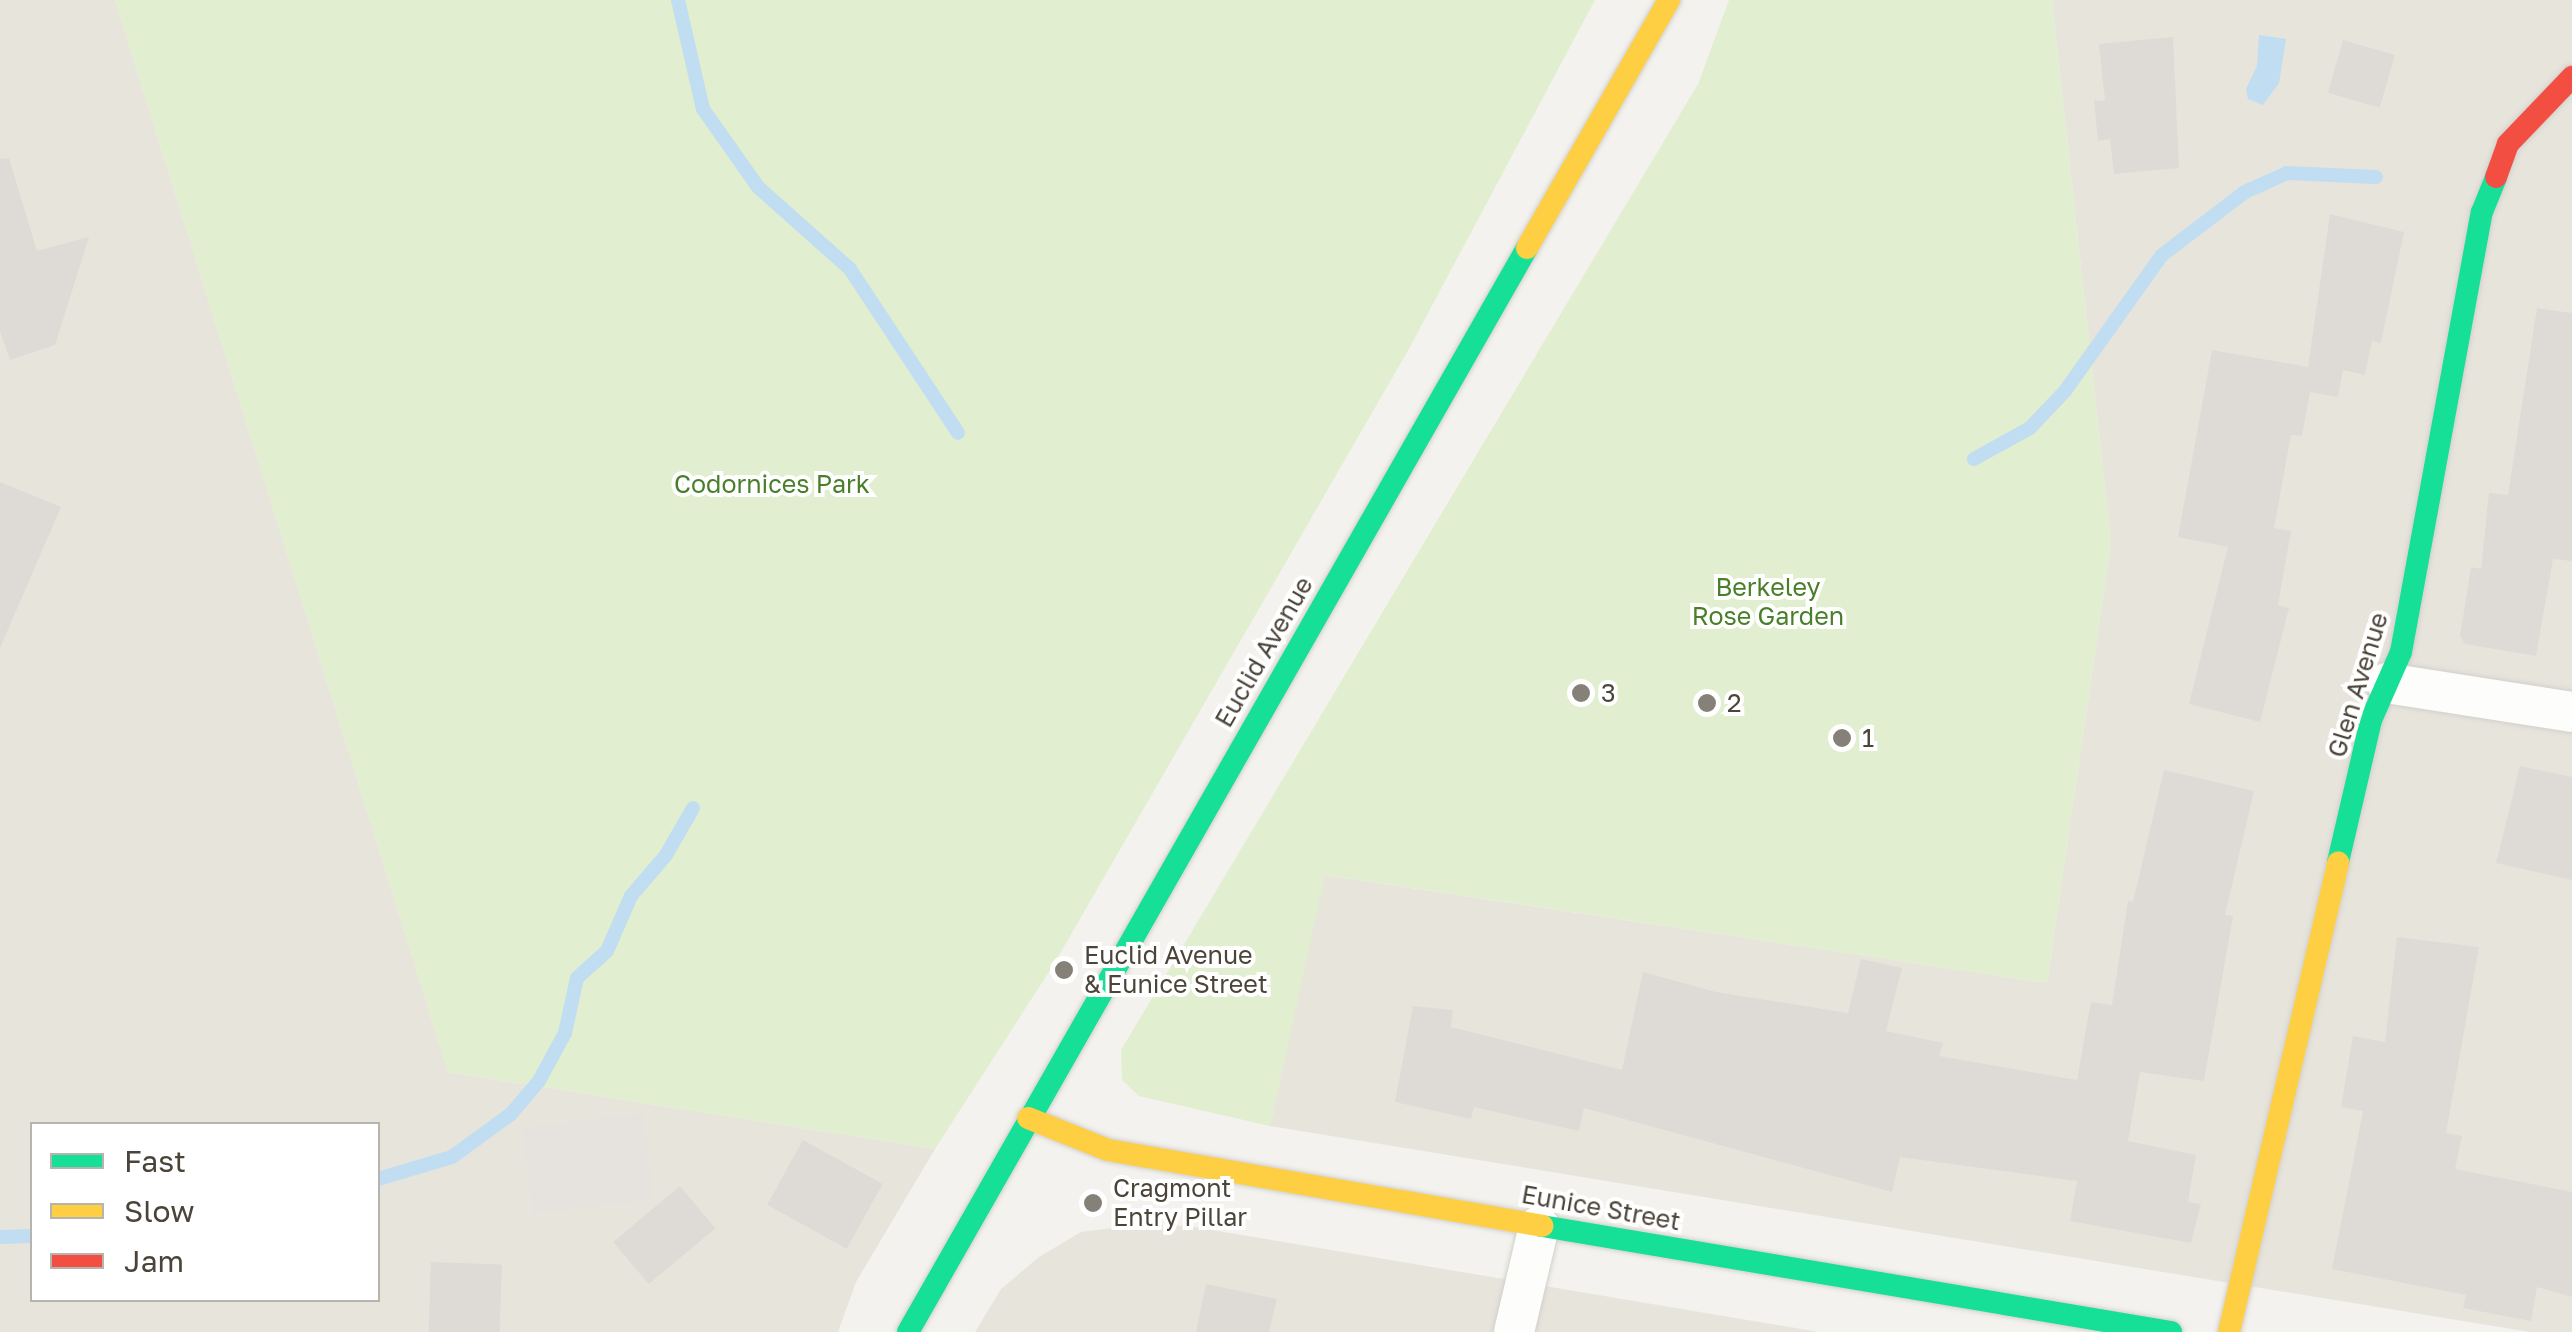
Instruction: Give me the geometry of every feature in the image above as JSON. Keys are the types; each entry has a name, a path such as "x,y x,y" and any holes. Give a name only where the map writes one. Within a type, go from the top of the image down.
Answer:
{"street":[{"name":"Euclid Avenue","path":"908,1332 1578,169 1669,0"},
{"name":"Glen Avenue","path":"2229,1332 2371,720 2387,683 2414,591 2482,212 2508,144 2572,77"},
{"path":"2387,683 2572,712"},
{"name":"Eunice Street","path":"1028,1118 1108,1150 2171,1332"},
{"path":"1514,1332 1539,1226"}],"shaded area":[{"path":"0,0 115,0 448,1072 935,1149 856,1282 838,1332 0,1332"},
{"path":"2052,0 2572,0 2572,1332 2530,1332 1270,1126 1324,875 2047,983 2111,543"},
{"path":"643,1113 654,1199 533,1214 522,1128"},
{"path":"1144,1224 1188,1226 1819,1332 975,1332 1001,1289 1039,1257 1081,1232"}],"green space":[{"name":"Codornices Park","path":"115,0 1595,0 1410,347 1054,964 935,1149 448,1072"},
{"name":"Berkeley Rose Garden","path":"1729,0 2052,0 2111,543 2047,983 1325,875 1270,1126 1139,1096 1122,1080 1121,1050 1698,84"}],"water":[{"path":"2259,35 2286,39 2279,83 2263,105 2248,99 2246,89 2257,66"}],"building":[{"path":"2173,37 2179,168 2114,174 2110,139 2098,141 2094,101 2105,100 2099,44"},
{"path":"2343,40 2395,55 2380,108 2328,93"},
{"path":"9,158 37,251 89,237 55,345 10,360 0,331 0,159"},
{"path":"2330,214 2404,232 2381,343 2372,341 2365,375 2343,370 2338,397 2310,392 2302,436 2291,435 2274,528 2291,531 2278,605 2289,608 2260,722 2189,704 2228,547 2178,537 2212,350 2308,367"},
{"path":"2537,308 2572,313 2572,561 2553,559 2536,656 2465,644 2460,636 2471,567 2481,569 2489,493 2508,495"},
{"path":"0,482 61,507 0,648"},
{"path":"2520,766 2572,777 2572,880 2496,863"},
{"path":"2164,770 2254,791 2225,915 2233,916 2204,1081 2140,1072 2128,1141 2196,1155 2188,1202 2201,1204 2191,1243 2070,1221 2077,1181 1900,1157 1892,1192 1584,1108 1579,1131 1474,1107 1471,1119 1395,1102 1413,1006 1453,1010 1451,1027 1622,1070 1643,972 1716,992 1848,1013 1861,959 1902,968 1886,1031 1943,1043 1939,1056 2077,1080 2091,1002 2112,1005 2128,901 2133,902"},
{"path":"2397,937 2479,947 2446,1133 2462,1136 2455,1169 2572,1192 2572,1297 2537,1287 2531,1321 2463,1308 2466,1295 2332,1269 2363,1111 2341,1107 2353,1036 2385,1042"},
{"path":"803,1140 883,1184 847,1249 767,1205"},
{"path":"680,1186 715,1228 649,1284 613,1242"},
{"path":"431,1262 502,1264 500,1332 429,1332"},
{"path":"1206,1284 1277,1299 1269,1332 1196,1332"}],"waterway":[{"path":"678,0 703,109 758,187 850,269 958,433"},
{"path":"1974,459 2030,428 2065,391 2162,255 2245,192 2287,173 2376,177"},
{"path":"380,1178 452,1157 511,1114 539,1081 565,1033 577,978 607,951 631,896 666,855 693,808"},
{"path":"0,1237 30,1236"}],"traffic: fast":[{"path":"2338,862 2371,720 2401,652 2482,212 2496,177"},
{"path":"908,1332 1527,248"},
{"path":"1542,1226 2171,1332"}],"traffic: slow":[{"path":"1527,248 1669,0"},
{"path":"2229,1332 2338,862"},
{"path":"1028,1118 1108,1150 1542,1226"}],"traffic: jam":[{"path":"2496,177 2508,144 2572,77"}],"place":[{"name":"3","path":"1581,693"},
{"name":"2","path":"1707,703"},
{"name":"1","path":"1842,738"},
{"name":"Euclid Avenue & Eunice Street","path":"1064,970"},
{"name":"Cragmont Entry Pillar","path":"1093,1203"}]}
